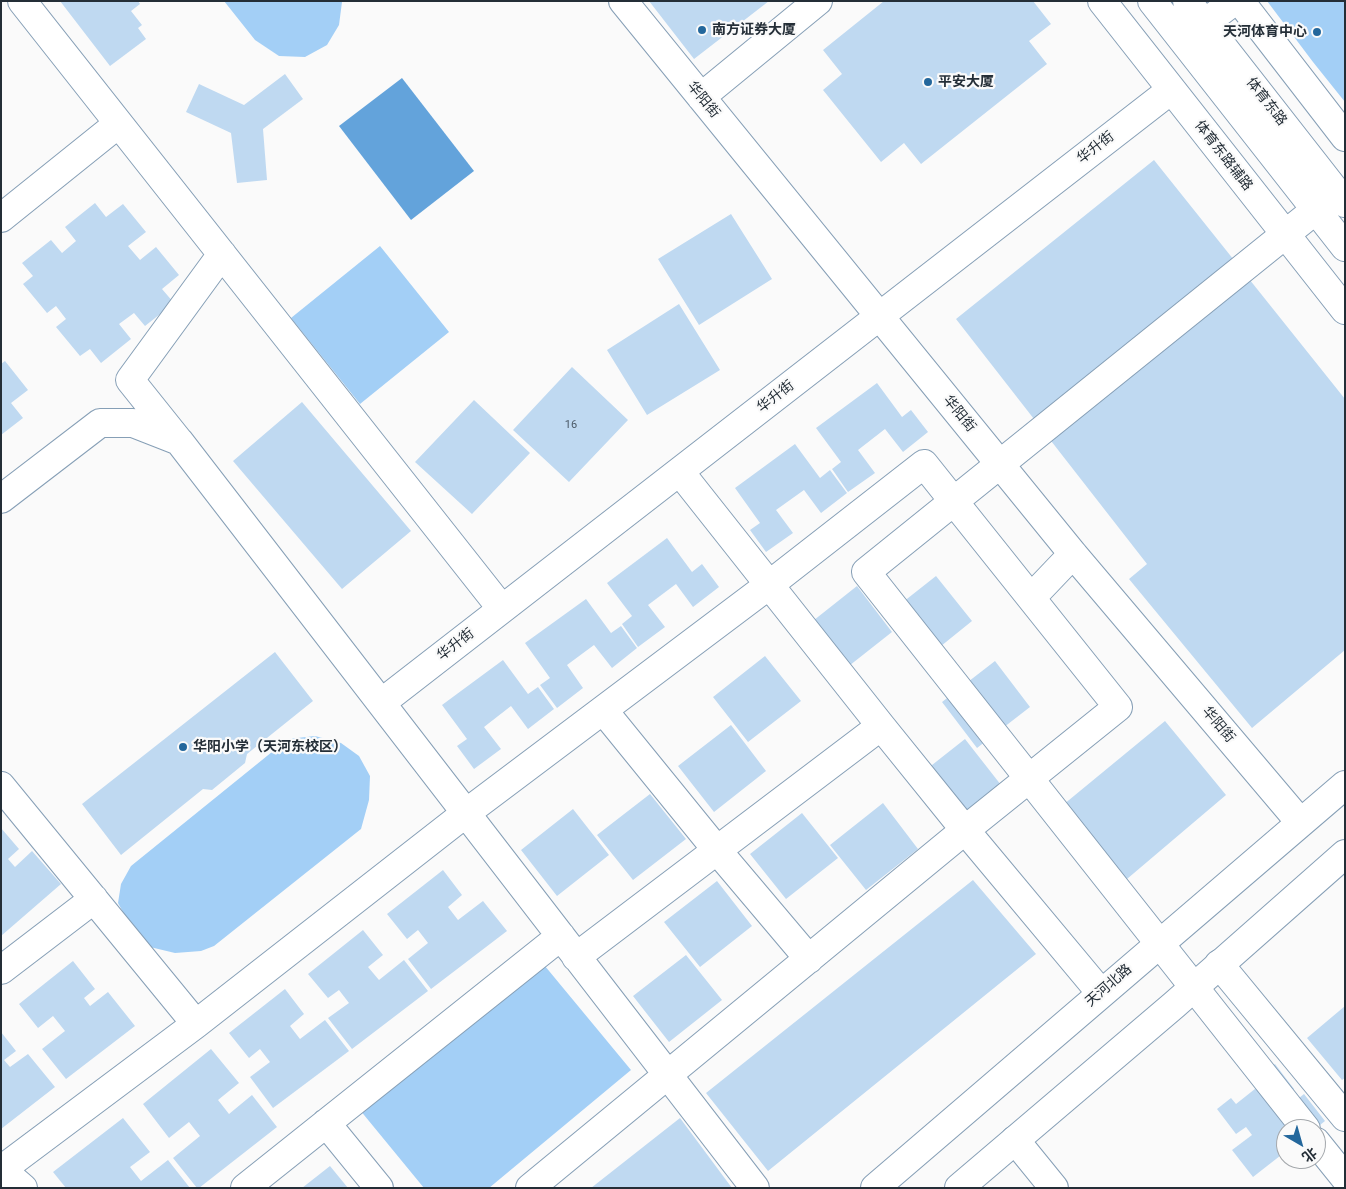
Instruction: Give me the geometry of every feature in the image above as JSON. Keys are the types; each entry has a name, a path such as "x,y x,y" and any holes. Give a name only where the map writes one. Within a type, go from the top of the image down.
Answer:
{"street":[{"path":"22,1 502,609"},
{"name":"华阳街","path":"623,1 1073,554 1300,822"},
{"path":"701,97 818,1"},
{"name":"体育东路辅路","path":"1102,1 1345,310"},
{"name":"体育东路","path":"1152,1 1345,247"},
{"name":"体育东路","path":"1188,1 1345,203"},
{"path":"1205,23 1234,1"},
{"path":"1240,1 1345,136"},
{"name":"华升街","path":"381,703 1171,90"},
{"path":"1,218 118,124"},
{"path":"1298,1119 866,572 1345,186"},
{"path":"222,254 130,380 755,1188"},
{"path":"1,500 100,423 133,423 179,441"},
{"path":"22,1188 2,1169 196,1024 466,813 769,585 924,464 1118,707 965,830 530,1188"},
{"path":"680,472 880,726 1101,993"},
{"path":"1031,598 1073,554"},
{"path":"603,710 716,849 809,959"},
{"path":"245,1188 326,1123 569,946 716,849 880,726"},
{"name":"天河北路","path":"875,1188 1345,785"},
{"path":"1,786 196,1024"},
{"path":"959,1188 1174,1005 1345,854"},
{"path":"1,970 94,899"},
{"path":"1219,964 1345,1118"},
{"path":"326,1123 379,1188"},
{"path":"1015,1140 1054,1188"},
{"path":"1326,1154 1345,1178"}],"shaded area":[{"path":"224,1 342,2 339,25 327,45 305,57 279,56 255,40"},
{"name":"天河体育中心","path":"1267,1 1345,1 1345,102 1313,62"},
{"path":"402,78 474,171 411,220 339,126"},
{"path":"380,246 449,332 360,404 291,318"},
{"path":"315,736 341,743 359,756 370,776 369,800 361,829 214,946 201,951 175,953 150,947 133,930 118,903 121,884 131,866 288,739"},
{"path":"535,954 631,1070 489,1188 424,1188 355,1104"}],"building":[{"path":"60,1 138,1 140,4 131,11 142,25 138,28 146,39 110,66"},
{"name":"南方证券大厦","path":"649,1 769,1 694,59"},
{"name":"平安大厦","path":"884,1 1033,1 1051,24 1029,41 1047,64 921,164 904,143 881,162 823,90 842,74 823,50"},
{"path":"285,74 303,99 263,129 267,180 237,183 231,133 186,112 199,84 244,105"},
{"path":"1154,160 1345,399 1345,650 1252,728 1129,579 1147,564 956,319"},
{"path":"95,203 106,217 123,204 146,232 128,246 140,260 156,247 179,275 162,289 174,303 145,326 134,313 119,324 131,339 101,363 90,349 80,356 56,327 66,319 56,306 47,313 23,284 33,276 22,263 51,240 62,253 76,241 65,227"},
{"path":"731,214 772,279 699,325 658,259"},
{"path":"679,304 720,370 647,415 607,350"},
{"path":"5,361 28,390 11,403 23,418 1,435 1,364"},
{"path":"572,367 628,420 569,482 513,430"},
{"path":"877,383 902,417 911,410 928,432 903,452 885,429 858,450 875,473 848,492 832,469 841,462 816,428"},
{"path":"474,400 530,453 472,514 415,462"},
{"path":"302,402 411,531 342,589 233,461"},
{"path":"795,444 820,478 830,470 847,493 821,513 804,490 776,510 793,533 766,552 750,530 760,523 735,488"},
{"path":"667,538 692,572 702,564 719,587 693,607 676,584 648,605 665,627 638,647 622,624 632,616 607,583"},
{"path":"936,576 972,621 920,663 884,617"},
{"path":"857,586 892,632 840,673 804,628"},
{"path":"586,599 611,633 621,626 637,648 612,668 594,645 567,665 583,688 557,708 540,685 550,678 525,643"},
{"path":"275,652 313,701 247,754 245,763 212,790 203,789 121,855 82,804"},
{"path":"765,656 801,701 748,742 713,697"},
{"path":"503,660 528,694 538,687 554,709 528,729 511,706 484,727 501,749 474,769 457,746 467,739 442,705"},
{"path":"995,661 1030,707 977,748 942,702"},
{"path":"1165,721 1226,795 1114,890 1052,814"},
{"path":"731,725 766,771 714,812 678,766"},
{"path":"965,739 1001,785 948,826 913,780"},
{"path":"650,794 686,839 633,880 597,835"},
{"path":"883,803 918,849 866,890 830,845"},
{"path":"573,809 609,855 557,896 521,850"},
{"path":"802,813 838,858 786,899 750,854"},
{"path":"1,828 19,849 8,859 15,867 32,851 61,884 1,936"},
{"path":"443,870 462,895 448,907 458,920 483,901 507,931 431,989 408,959 428,943 418,930 407,939 387,914"},
{"path":"973,880 1036,954 768,1171 706,1093"},
{"path":"717,881 752,926 700,967 664,922"},
{"path":"363,930 383,955 368,967 379,980 404,960 428,991 352,1049 328,1018 349,1003 339,990 328,998 308,974"},
{"path":"686,955 722,1000 669,1042 633,996"},
{"path":"73,961 95,989 84,998 90,1006 108,992 135,1026 66,1079 42,1049 65,1031 53,1016 38,1028 19,1004"},
{"path":"285,989 304,1014 290,1026 300,1039 325,1020 349,1051 273,1108 250,1077 270,1062 260,1049 249,1058 229,1033"},
{"path":"1345,1006 1345,1078 1342,1080 1307,1038"},
{"path":"1,1032 16,1051 4,1060 10,1067 28,1054 55,1087 1,1129"},
{"path":"211,1049 239,1083 218,1100 229,1114 252,1095 277,1127 197,1188 173,1158 200,1136 189,1122 169,1138 143,1104"},
{"path":"1275,1064 1294,1089 1282,1098 1289,1106 1304,1094 1323,1119 1276,1119 1276,1159 1253,1177 1232,1150 1252,1135 1246,1127 1236,1134 1217,1109 1231,1098 1236,1104 1265,1081 1260,1075"},
{"path":"123,1118 150,1152 130,1167 141,1181 168,1160 190,1188 66,1188 53,1172"},
{"path":"680,1118 732,1188 591,1188"},
{"path":"330,1166 348,1188 302,1188"}],"place":[{"name":"南方证券大厦","path":"702,30"},
{"name":"天河体育中心","path":"1317,32"},
{"name":"平安大厦","path":"928,82"},
{"name":"华阳小学（天河东校区）","path":"183,747"}]}
